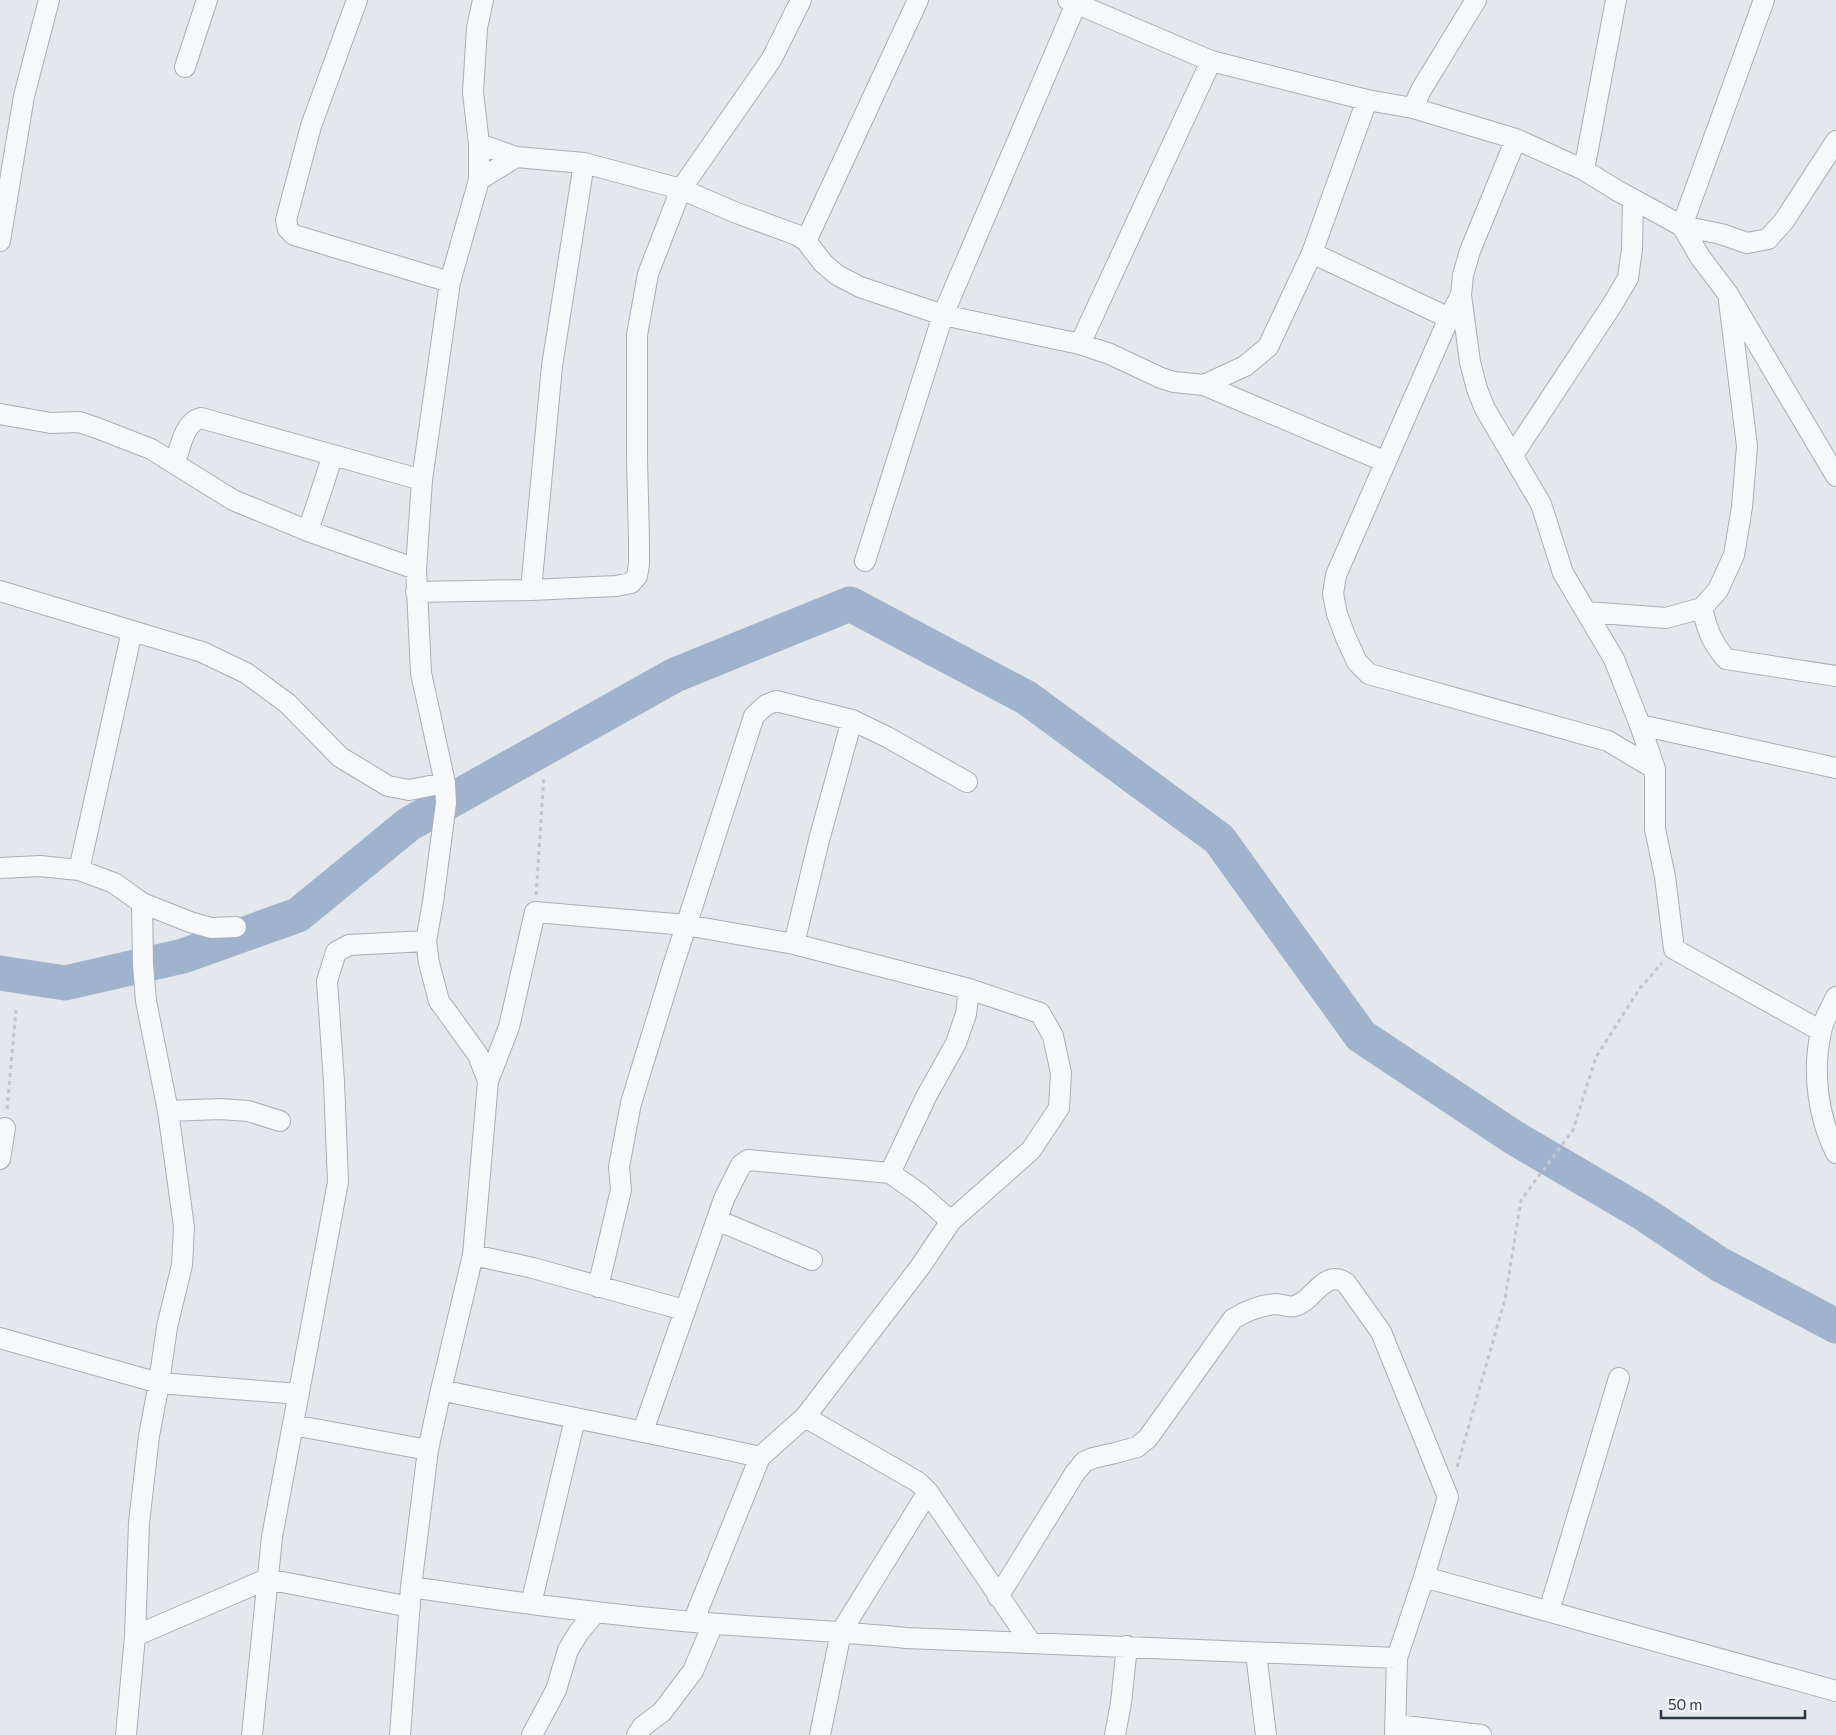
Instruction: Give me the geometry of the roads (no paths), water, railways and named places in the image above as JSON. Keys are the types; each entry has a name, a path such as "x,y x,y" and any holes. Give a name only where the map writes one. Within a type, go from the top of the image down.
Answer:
{"street":[{"path":"0,241 24,96 49,0"},
{"path":"185,67 207,0"},
{"path":"357,0 311,126 286,220 288,229 294,235 450,282"},
{"path":"483,0 477,28 473,92 479,144 479,180 450,282 422,480 416,592 421,672 445,783 446,803 426,941 429,963 439,1001 478,1055 488,1081"},
{"path":"416,592 616,586 631,583 637,576 640,540 637,459 637,335 648,274 681,189 771,60 801,0"},
{"path":"806,241 918,0"},
{"path":"1413,108 1421,90 1476,0"},
{"path":"1584,170 1616,0"},
{"path":"1682,226 1764,0"},
{"path":"865,561 943,315 1072,2 1211,61 1367,100 1413,108 1516,139 1584,170 1633,200 1682,226 1721,234 1748,243 1768,240 1784,220 1836,141"},
{"path":"1080,344 1211,61"},
{"path":"1204,385 1245,366 1268,347 1312,253 1367,100"},
{"path":"1516,139 1470,251 1463,275 1461,295 1470,362 1476,389 1485,409 1514,454 1541,504 1563,573 1614,659 1640,725 1654,768 1655,829 1674,949 1821,1031"},
{"path":"479,144 516,157 584,163 681,189 734,212 797,235 806,241 823,263 837,275 860,287 943,315 1080,344 1110,354 1161,378 1174,382 1204,385 1386,462"},
{"path":"479,180 516,157"},
{"path":"531,590 552,366 584,163"},
{"path":"1514,454 1628,278 1632,249 1633,200"},
{"path":"1682,226 1700,257 1728,294 1836,476"},
{"path":"1312,253 1449,318"},
{"path":"1587,612 1666,618 1702,608 1718,590 1734,555 1743,498 1747,446 1728,294"},
{"path":"1461,295 1449,318 1336,575 1333,594 1337,614 1346,638 1357,662 1370,674 1608,741 1654,768"},
{"path":"0,414 51,423 79,422 152,449 233,500 308,531 416,569"},
{"path":"175,463 190,424 195,419 202,418 422,480"},
{"path":"308,531 333,455"},
{"path":"0,591 202,652 246,673 287,703 340,757 388,786 408,790 445,783"},
{"path":"1702,608 1707,627 1716,648 1726,659 1836,676"},
{"path":"80,870 132,631"},
{"path":"598,1287 620,1190 619,1167 631,1103 686,924 754,716 766,705 776,701 852,720 887,737 967,782"},
{"path":"794,944 819,840 852,720"},
{"path":"1640,725 1836,768"},
{"path":"0,868 40,866 80,870 114,884 142,903 190,922 211,928 236,927"},
{"path":"126,1735 135,1636 140,1523 149,1436 167,1327 182,1265 184,1226 168,1111 146,1001 142,903"},
{"path":"400,1735 411,1587 428,1450 473,1255 488,1081 509,1028 535,912 686,924 794,944 969,989 1040,1013 1053,1036 1061,1073 1059,1108 1031,1150 951,1221 920,1268 805,1418 760,1457 703,1623 693,1671 662,1712 642,1727 637,1735"},
{"path":"252,1735 272,1537 338,1182 327,981 336,952 349,945 426,941"},
{"path":"890,1173 926,1097 956,1043 966,1014 969,989"},
{"path":"1836,997 1821,1031 1816,1059 1820,1111 1828,1137 1836,1153"},
{"path":"168,1111 220,1109 248,1112 280,1121"},
{"path":"0,1160 5,1128"},
{"path":"643,1431 724,1199 741,1165 748,1160 890,1173 920,1194 951,1221"},
{"path":"718,1220 812,1260"},
{"path":"473,1255 533,1268 684,1310"},
{"path":"998,1597 1075,1473 1084,1462 1137,1446 1148,1438 1233,1319 1249,1309 1276,1304 1294,1307 1304,1302 1330,1279 1340,1278 1346,1283 1381,1332 1448,1497 1397,1658 1395,1730 1481,1735"},
{"path":"0,1338 159,1383 299,1394"},
{"path":"1549,1611 1620,1378"},
{"path":"441,1390 760,1457"},
{"path":"805,1418 907,1474 918,1482 928,1492 998,1597 1031,1642"},
{"path":"531,1604 575,1419"},
{"path":"293,1425 428,1450"},
{"path":"820,1735 841,1632 928,1492"},
{"path":"1424,1577 1836,1690"},
{"path":"135,1636 267,1579 410,1607"},
{"path":"411,1587 596,1612 703,1623 906,1638 1397,1658"},
{"path":"532,1735 556,1690 568,1650 579,1632 596,1612"},
{"path":"1115,1735 1121,1703 1127,1646"},
{"path":"1256,1653 1266,1735"}],"waterway":[{"path":"0,973 65,983 183,956 298,915 409,824 675,675 850,604 1027,698 1219,839 1361,1036 1513,1137 1641,1212 1719,1264 1836,1326"}]}
